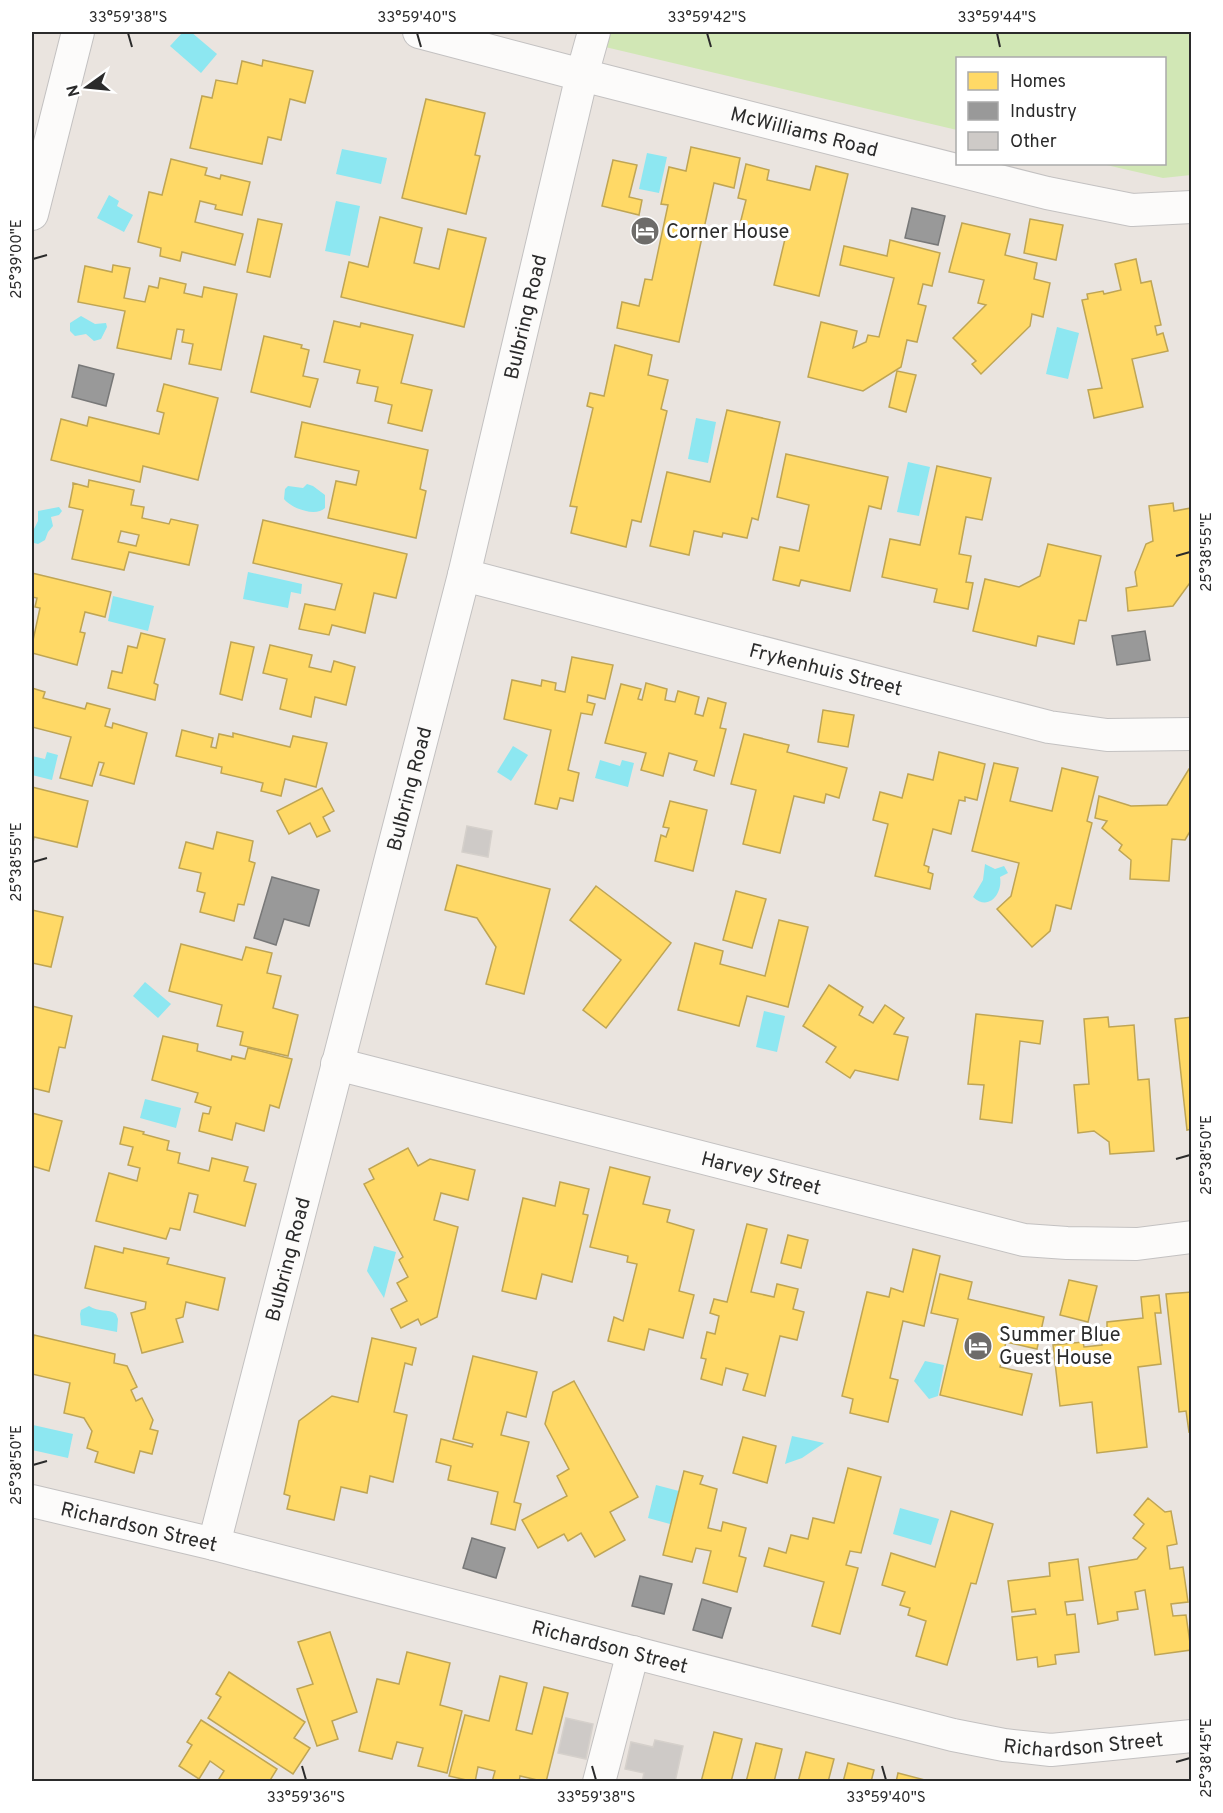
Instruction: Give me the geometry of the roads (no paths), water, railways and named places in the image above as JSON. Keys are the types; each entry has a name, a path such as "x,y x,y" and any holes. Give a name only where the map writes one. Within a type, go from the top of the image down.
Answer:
{"street":[{"path":"32,214 78,32"},
{"name":"McWilliams Road","path":"419,32 1047,194 1132,210 1191,207"},
{"name":"Bulbring Road","path":"214,1544 464,576 594,32"},
{"name":"Frykenhuis Street","path":"464,576 1049,727 1107,735 1191,734"},
{"name":"Harvey Street","path":"337,1064 1024,1240 1137,1244 1191,1237"},
{"name":"Richardson Street","path":"32,1501 214,1544 942,1732 1004,1745 1051,1750 1191,1736"},
{"path":"599,1782 633,1652"}],"water":[{"path":"183,32 191,32 217,54 201,73 170,46"},
{"path":"342,149 387,158 381,184 336,174"},
{"path":"647,153 667,157 659,193 639,189"},
{"path":"109,195 119,201 117,206 133,215 124,232 97,218"},
{"path":"336,201 360,206 350,256 325,251"},
{"path":"81,316 95,324 106,323 107,327 101,339 94,341 86,334 75,336 70,331 70,323"},
{"path":"1057,327 1079,333 1068,379 1046,374"},
{"path":"696,418 716,422 708,463 688,459"},
{"path":"908,462 930,467 919,516 897,512"},
{"path":"307,484 325,495 325,508 321,511 304,511 284,499 285,489 288,486 303,488"},
{"path":"59,507 62,511 59,515 51,517 53,526 45,540 38,544 34,543 32,533 38,521 38,511"},
{"path":"248,572 302,584 301,594 291,592 288,608 243,599"},
{"path":"113,596 154,606 148,631 108,621"},
{"path":"513,746 528,755 511,781 497,772"},
{"path":"47,752 58,755 52,780 32,775 32,756 45,759"},
{"path":"600,760 620,766 622,760 634,763 628,787 595,778"},
{"path":"985,864 995,869 1004,866 1008,873 1000,877 999,889 994,899 984,902 973,897 983,880"},
{"path":"145,982 171,1004 158,1018 133,996"},
{"path":"764,1011 785,1016 777,1052 756,1047"},
{"path":"145,1099 181,1108 176,1128 140,1118"},
{"path":"374,1246 396,1252 384,1298 367,1271"},
{"path":"89,1306 116,1314 117,1332 81,1325 81,1310"},
{"path":"925,1361 944,1365 938,1396 929,1399 914,1381"},
{"path":"33,1425 73,1434 68,1458 32,1450"},
{"path":"792,1436 824,1443 802,1458 785,1464"},
{"path":"656,1485 679,1491 670,1524 648,1518"},
{"path":"900,1508 939,1519 931,1545 893,1534"}],"place":[{"name":"Corner House","path":"645,231"},
{"name":"Summer Blue Guest House","path":"978,1346"}]}
